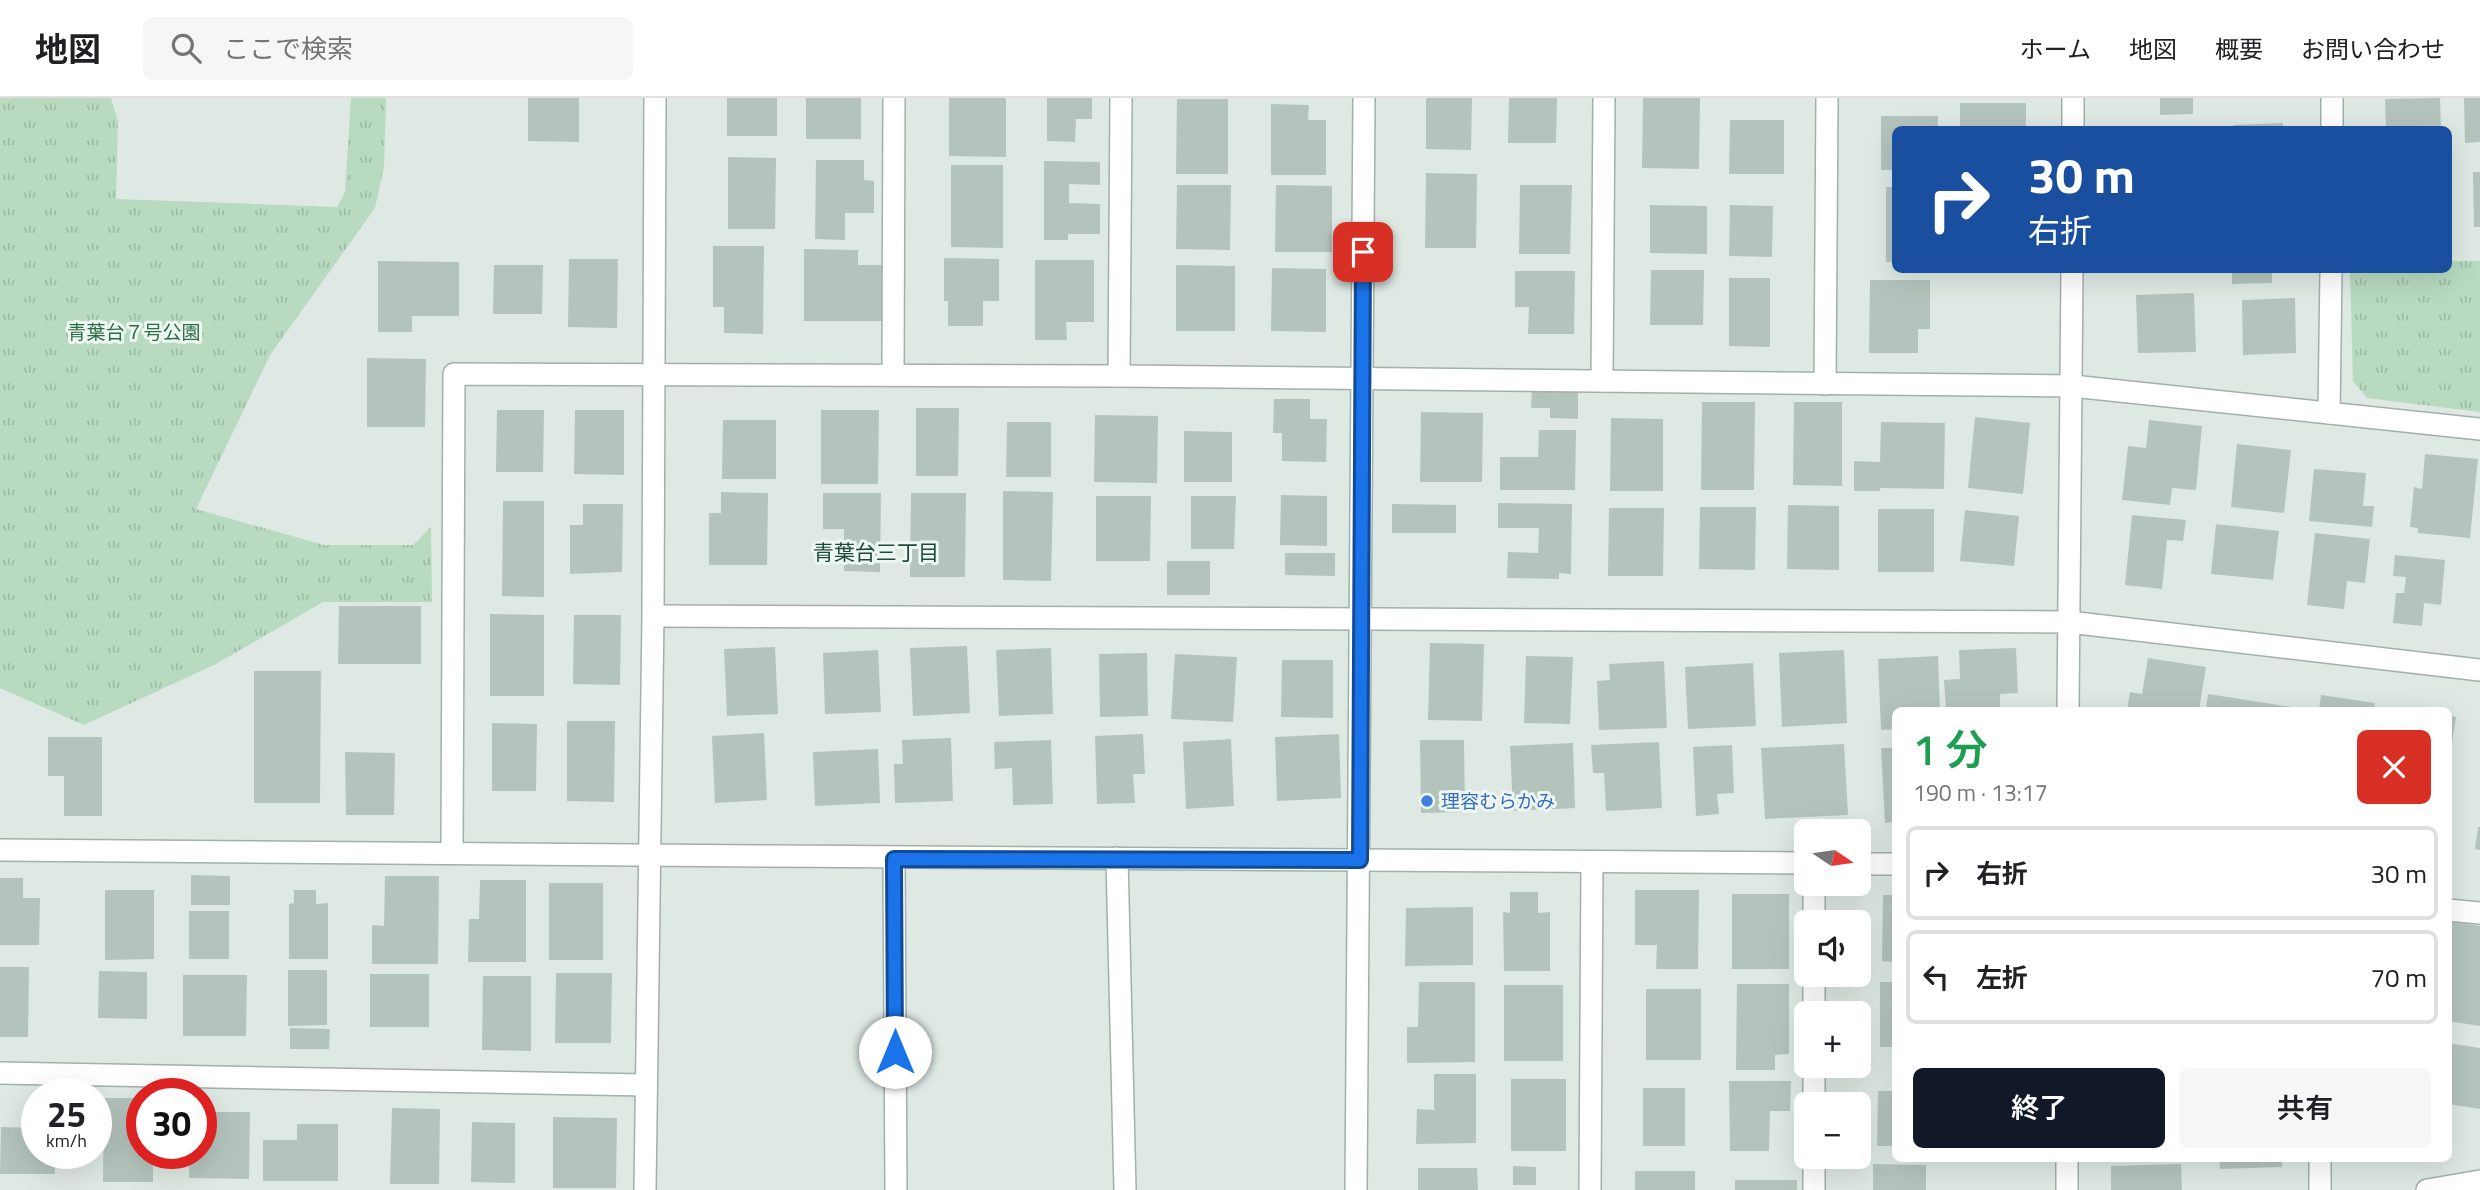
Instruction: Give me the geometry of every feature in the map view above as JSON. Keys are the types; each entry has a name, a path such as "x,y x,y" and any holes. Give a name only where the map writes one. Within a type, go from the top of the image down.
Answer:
{"street":[{"path":"646,1190 653,616 655,98"},
{"path":"893,375 894,98"},
{"path":"1119,376 1121,98"},
{"path":"1356,1190 1364,98"},
{"path":"1602,381 1604,98"},
{"path":"1825,384 1827,98"},
{"path":"2073,98 2073,126"},
{"path":"2332,98 2332,126"},
{"path":"2068,707 2072,273"},
{"path":"2329,413 2330,273"},
{"path":"452,852 454,374 1119,376 2072,386 2480,429"},
{"path":"653,616 2069,622 2480,670"},
{"path":"0,850 452,852 894,859 1794,863"},
{"path":"1117,858 1125,1190"},
{"path":"894,859 896,1190"},
{"path":"1590,1190 1592,863"},
{"path":"1871,864 1892,864"},
{"path":"2452,910 2480,914"},
{"path":"0,1073 646,1085"},
{"path":"2067,1162 2067,1190"},
{"path":"2320,1162 2320,1190"},
{"path":"1814,1169 1814,1190"},
{"path":"2427,1190 2480,1181"}],"green space":[{"name":"青葉台７号公園","path":"0,98 111,98 118,121 116,199 337,207 345,192 351,98 386,98 384,167 375,208 270,355 196,509 324,545 413,545 431,527 432,602 323,602 216,664 84,725 0,688"},
{"path":"2452,261 2480,261 2480,412 2367,398 2353,381 2350,273 2452,273"}],"building":[{"path":"528,98 579,98 579,142 528,141"},
{"path":"727,98 777,98 777,136 727,136"},
{"path":"806,98 861,98 861,139 806,139"},
{"path":"949,98 1006,98 1006,157 949,156"},
{"path":"1047,98 1092,98 1092,119 1076,119 1075,142 1047,141"},
{"path":"1426,98 1472,98 1471,150 1426,149"},
{"path":"1509,98 1557,98 1556,143 1508,143"},
{"path":"1643,98 1700,98 1699,169 1642,168"},
{"path":"2160,98 2193,98 2193,114 2160,115"},
{"path":"2440,98 2441,126 2386,126 2385,99"},
{"path":"2464,98 2480,98 2480,142 2465,143"},
{"path":"1177,99 1228,99 1228,174 1176,174"},
{"path":"1960,103 2026,103 2026,126 1960,126"},
{"path":"1271,104 1309,105 1308,120 1326,120 1326,175 1271,175"},
{"path":"1881,116 1938,116 1938,126 1892,126 1892,170 1881,170"},
{"path":"1730,120 1784,120 1784,174 1729,174"},
{"path":"2283,123 2283,126 2233,125"},
{"path":"728,157 776,158 775,229 728,229"},
{"path":"816,160 864,160 864,180 874,181 874,213 845,213 845,240 815,239"},
{"path":"1044,161 1100,162 1100,185 1069,184 1069,203 1100,204 1100,234 1068,234 1068,240 1044,240"},
{"path":"951,165 1003,165 1003,248 951,247"},
{"path":"2473,172 2480,172 2480,227 2474,227"},
{"path":"1426,173 1477,174 1476,248 1425,248"},
{"path":"1177,185 1231,185 1230,250 1176,249"},
{"path":"1276,185 1332,186 1332,252 1275,252"},
{"path":"1520,185 1572,185 1570,254 1519,254"},
{"path":"1886,187 1892,187 1892,262 1886,262"},
{"path":"1650,205 1707,206 1707,254 1650,253"},
{"path":"1730,205 1773,206 1772,257 1729,256"},
{"path":"713,246 764,246 763,334 724,333 724,307 713,307"},
{"path":"804,249 858,250 858,265 882,265 882,321 804,321"},
{"path":"944,258 999,259 999,301 983,301 983,326 948,326 948,301 944,301"},
{"path":"569,259 618,259 617,328 568,327"},
{"path":"1035,260 1094,260 1094,322 1066,322 1067,340 1035,340"},
{"path":"378,261 459,262 459,316 412,316 412,332 378,332"},
{"path":"494,265 543,265 542,314 493,314"},
{"path":"1176,265 1235,266 1235,331 1176,331"},
{"path":"1272,268 1326,269 1326,332 1271,331"},
{"path":"1651,270 1704,270 1703,325 1650,325"},
{"path":"1515,271 1575,271 1574,334 1528,334 1529,307 1515,307"},
{"path":"2232,273 2272,273 2272,283 2232,284"},
{"path":"1729,278 1770,278 1770,347 1729,346"},
{"path":"1870,280 1930,280 1930,329 1918,329 1918,353 1869,353"},
{"path":"2194,293 2196,352 2138,353 2136,295"},
{"path":"2295,298 2296,353 2243,355 2242,300"},
{"path":"367,358 426,359 425,427 367,427"},
{"path":"1532,391 1578,391 1578,419 1550,418 1550,408 1531,408"},
{"path":"1274,399 1310,399 1310,419 1327,419 1326,462 1282,461 1282,433 1273,433"},
{"path":"1702,402 1755,402 1754,490 1701,490"},
{"path":"1794,402 1842,402 1842,486 1793,485"},
{"path":"916,408 959,408 958,476 916,476"},
{"path":"497,410 544,410 543,472 496,472"},
{"path":"575,410 624,410 624,475 574,474"},
{"path":"821,410 879,410 878,484 821,484"},
{"path":"1421,412 1483,413 1482,482 1420,482"},
{"path":"1095,415 1158,416 1157,483 1094,482"},
{"path":"1975,417 2030,423 2023,494 1968,488"},
{"path":"1611,418 1663,419 1663,491 1610,491"},
{"path":"723,420 776,420 776,479 722,479"},
{"path":"2149,420 2202,426 2196,490 2172,488 2170,505 2122,500 2128,446 2146,448"},
{"path":"1007,422 1051,422 1051,477 1006,477"},
{"path":"1881,422 1945,423 1944,489 1880,488 1880,491 1854,491 1854,461 1880,462"},
{"path":"1539,430 1576,430 1575,490 1500,490 1500,457 1538,457"},
{"path":"1184,431 1232,432 1232,482 1184,482"},
{"path":"2237,444 2291,450 2284,513 2231,507"},
{"path":"2425,454 2478,459 2470,538 2418,533 2418,528 2410,527 2414,487 2422,489"},
{"path":"2314,469 2366,473 2363,506 2374,506 2372,527 2309,521"},
{"path":"1003,491 1053,492 1051,581 1003,580"},
{"path":"721,492 768,493 767,565 709,565 709,513 721,513"},
{"path":"823,493 881,493 880,572 844,571 844,529 823,529"},
{"path":"911,493 966,493 965,577 910,577"},
{"path":"1281,495 1327,496 1327,546 1280,545"},
{"path":"1096,496 1151,496 1150,561 1096,561"},
{"path":"1191,496 1236,496 1234,549 1191,549"},
{"path":"503,501 544,501 544,597 502,596"},
{"path":"1498,503 1572,504 1571,574 1559,573 1559,579 1507,578 1508,552 1538,553 1539,528 1498,528"},
{"path":"583,504 623,504 622,572 570,574 570,525 583,525"},
{"path":"1392,504 1456,505 1456,533 1392,533"},
{"path":"1788,505 1839,506 1839,570 1787,569"},
{"path":"1700,507 1756,507 1755,570 1699,569"},
{"path":"1609,508 1664,508 1663,576 1608,576"},
{"path":"1878,509 1934,509 1934,572 1878,572"},
{"path":"1965,510 2019,516 2014,566 1960,561"},
{"path":"2132,515 2186,520 2183,541 2167,540 2162,589 2125,585"},
{"path":"2216,524 2279,531 2273,580 2211,574"},
{"path":"2315,533 2370,539 2365,583 2347,581 2344,609 2307,605"},
{"path":"1285,553 1335,553 1335,576 1285,575"},
{"path":"2395,555 2445,560 2441,605 2424,603 2422,626 2393,623 2396,593 2404,593 2406,577 2393,576"},
{"path":"1167,561 1210,561 1210,595 1167,595"},
{"path":"339,606 421,606 421,664 338,664"},
{"path":"490,614 544,615 544,696 490,696"},
{"path":"574,615 621,615 620,685 573,684"},
{"path":"1430,643 1484,644 1482,721 1428,720"},
{"path":"967,646 970,713 913,716 910,648"},
{"path":"775,647 778,714 727,716 724,649"},
{"path":"1051,648 1053,714 999,716 996,650"},
{"path":"2016,648 2018,693 2000,694 2000,707 1946,707 1944,680 1960,679 1959,650"},
{"path":"878,650 881,712 825,714 823,653"},
{"path":"1844,650 1847,723 1782,727 1779,653"},
{"path":"1147,653 1148,716 1100,717 1099,654"},
{"path":"1175,654 1237,657 1233,722 1171,719"},
{"path":"1526,656 1573,657 1570,724 1524,723"},
{"path":"1938,656 1940,707 1892,707 1892,729 1881,730 1878,659"},
{"path":"2148,658 2206,667 2199,707 2128,707 2130,692 2142,694"},
{"path":"1282,660 1333,660 1333,718 1281,717"},
{"path":"1664,661 1667,728 1599,730 1597,681 1610,680 1609,664"},
{"path":"1753,663 1756,726 1688,729 1685,667"},
{"path":"254,671 321,671 320,803 254,803"},
{"path":"2208,694 2292,707 2206,707"},
{"path":"2321,695 2375,703 2374,707 2319,707"},
{"path":"2452,716 2456,717 2452,743"},
{"path":"567,721 615,721 614,802 567,801"},
{"path":"492,723 537,724 536,791 492,791"},
{"path":"764,733 767,800 715,803 712,736"},
{"path":"1143,734 1145,774 1133,774 1135,803 1097,804 1095,736"},
{"path":"1339,734 1341,798 1277,801 1275,737"},
{"path":"48,737 102,737 102,816 64,816 64,776 48,776"},
{"path":"951,738 953,801 895,803 894,764 903,764 902,740"},
{"path":"1231,739 1234,806 1186,809 1183,742"},
{"path":"1051,740 1053,804 1013,805 1012,768 995,769 994,742"},
{"path":"1420,740 1464,740 1465,812 1421,813"},
{"path":"1659,742 1662,808 1606,811 1604,773 1593,773 1591,745"},
{"path":"1573,743 1575,808 1513,811 1510,746"},
{"path":"1844,744 1848,815 1765,819 1761,748"},
{"path":"1732,745 1734,793 1717,794 1719,814 1696,816 1693,747"},
{"path":"1881,748 1892,748 1892,822 1885,823"},
{"path":"878,749 880,803 815,806 813,752"},
{"path":"345,752 395,753 394,815 346,815"},
{"path":"2480,827 2480,850 2475,849"},
{"path":"191,875 230,876 230,905 191,905"},
{"path":"385,876 439,876 438,964 372,964 372,925 384,926"},
{"path":"0,878 23,878 23,898 40,898 39,945 0,945"},
{"path":"480,880 526,880 526,962 468,962 469,919 479,919"},
{"path":"549,883 603,883 603,960 549,960"},
{"path":"105,890 154,890 154,959 105,960"},
{"path":"294,890 316,890 316,904 328,903 328,959 289,959 289,904 294,903"},
{"path":"1635,890 1699,890 1698,969 1656,969 1657,945 1635,945"},
{"path":"1510,892 1538,892 1538,913 1550,912 1550,971 1504,971 1503,912 1510,913"},
{"path":"1732,894 1789,894 1789,969 1732,969"},
{"path":"1883,895 1892,895 1892,962 1882,961"},
{"path":"1473,907 1473,965 1405,966 1406,908"},
{"path":"189,911 229,911 229,959 189,959"},
{"path":"2452,922 2480,926 2480,1026 2452,1022"},
{"path":"0,967 29,967 28,1037 0,1037"},
{"path":"288,970 327,970 327,1025 288,1026"},
{"path":"99,971 147,972 147,1019 98,1018"},
{"path":"556,973 612,973 611,1043 555,1043"},
{"path":"370,974 429,974 429,1027 370,1027"},
{"path":"183,975 247,975 246,1036 183,1036"},
{"path":"483,976 531,976 531,1051 482,1050"},
{"path":"1419,982 1475,982 1475,1062 1407,1063 1407,1027 1418,1027"},
{"path":"1880,982 1892,982 1892,1047 1880,1047"},
{"path":"1737,984 1789,984 1789,1054 1775,1055 1775,1070 1736,1070"},
{"path":"1504,985 1563,985 1563,1061 1504,1061"},
{"path":"1646,989 1701,989 1701,1060 1646,1060"},
{"path":"290,1028 330,1029 329,1049 290,1049"},
{"path":"2452,1044 2480,1048 2480,1109 2452,1105"},
{"path":"1434,1074 1476,1074 1476,1143 1416,1144 1417,1109 1434,1110"},
{"path":"1511,1079 1566,1079 1566,1151 1511,1151"},
{"path":"1729,1081 1791,1081 1790,1111 1770,1111 1769,1151 1730,1151"},
{"path":"1643,1088 1685,1088 1685,1146 1643,1146"},
{"path":"1878,1091 1892,1091 1892,1146 1877,1146"},
{"path":"112,1098 126,1098 126,1169 153,1169 153,1182 103,1182 103,1169 112,1169"},
{"path":"392,1108 440,1109 439,1184 390,1184"},
{"path":"217,1112 250,1112 249,1179 189,1178 189,1169 217,1169"},
{"path":"553,1117 617,1118 616,1188 553,1188"},
{"path":"472,1122 515,1123 515,1183 471,1182"},
{"path":"297,1124 338,1124 338,1181 263,1181 263,1140 297,1140"},
{"path":"1,1127 21,1128 21,1169 55,1169 55,1174 0,1174"},
{"path":"2219,1162 2282,1162 2282,1167 2220,1169"},
{"path":"1873,1164 1926,1165 1926,1190 1873,1190"},
{"path":"2181,1164 2182,1190 2111,1190 2111,1166"},
{"path":"1513,1166 1536,1167 1536,1185 1513,1185"},
{"path":"1418,1168 1477,1168 1478,1190 1418,1190"},
{"path":"1635,1171 1695,1171 1695,1190 1635,1190"},
{"path":"1735,1180 1797,1180 1797,1190 1735,1190"}],"place":[{"name":"理容むらかみ","path":"1427,801"}],"district":[{"name":"青葉台三丁目","path":"876,553"}],"route":[{"path":"895,1052 894,859 1360,860 1363,252"}]}
